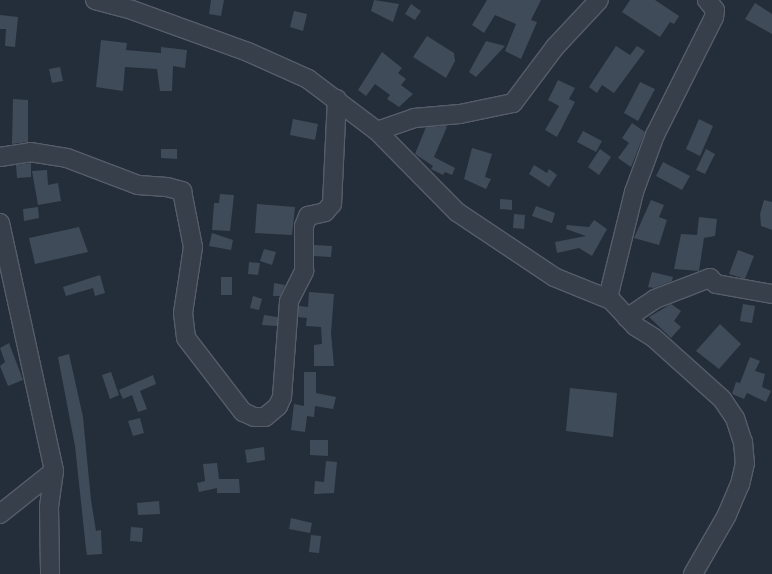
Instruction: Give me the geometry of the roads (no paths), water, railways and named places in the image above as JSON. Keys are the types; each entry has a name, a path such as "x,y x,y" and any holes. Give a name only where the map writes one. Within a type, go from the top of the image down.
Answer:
{"street":[{"path":"95,0 132,10 248,52 308,79 337,99 376,131 422,179 492,238 554,277 608,298 627,318 654,338 722,399 735,418 742,442 744,463 740,484 727,515 693,574"},
{"path":"376,131 414,118 460,114 513,103 555,47 599,0"},
{"path":"608,298 634,192 660,123 714,17 715,10 707,0"},
{"path":"0,157 30,152 66,158 138,185 167,187 182,192 193,247 183,314 186,338 243,412 254,417 265,417 278,406 282,397 289,301 304,271 304,226 308,216 325,212 332,204 337,99"},
{"path":"0,223 54,471 49,507 50,574"},
{"path":"627,318 655,299 710,278 716,284 772,294"},
{"path":"0,514 54,471"}]}
